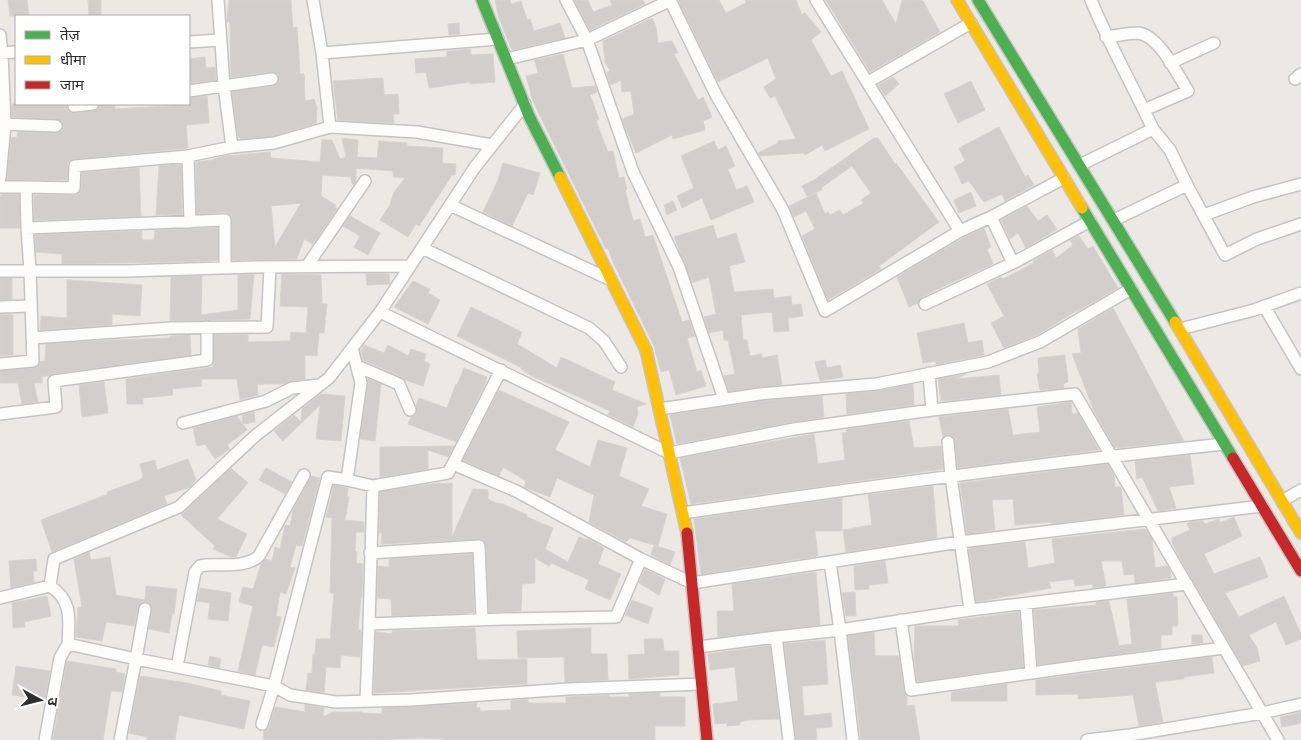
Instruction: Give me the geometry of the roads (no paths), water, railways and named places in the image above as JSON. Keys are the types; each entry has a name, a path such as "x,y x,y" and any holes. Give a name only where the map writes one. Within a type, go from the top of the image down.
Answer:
{"main road":[{"path":"482,0 525,104 646,350 687,531 708,740"},
{"path":"957,0 1301,571"},
{"path":"978,0 1114,220 1301,533"}],"street":[{"path":"218,0 224,86 232,148"},
{"path":"313,0 322,53 330,127"},
{"path":"566,0 587,40 633,172 679,267 724,399"},
{"path":"506,59 587,40 670,0 716,95 783,210 825,311 960,231 991,217 1064,178"},
{"path":"816,0 960,231"},
{"path":"1091,0 1106,37 1127,74 1153,129 1170,150 1225,256 1257,239 1301,224"},
{"path":"868,82 971,23"},
{"path":"1106,37 1137,33 1146,35 1159,46 1188,91 1144,110"},
{"path":"0,35 3,124 0,178"},
{"path":"322,53 498,39"},
{"path":"190,42 221,40"},
{"path":"1170,63 1214,43"},
{"path":"1,53 15,52"},
{"path":"190,91 272,79"},
{"path":"50,586 54,559 179,507 255,436 330,378 380,312 492,145 525,104"},
{"path":"74,106 84,105"},
{"path":"3,124 56,126"},
{"path":"0,187 74,188 75,166 188,156 274,143 330,127 417,132 492,145"},
{"path":"1080,165 1153,129"},
{"path":"188,156 190,222"},
{"path":"307,266 365,181"},
{"path":"1204,216 1252,197 1301,184"},
{"path":"1114,220 1187,185"},
{"path":"0,364 33,361 26,187"},
{"path":"450,206 611,280"},
{"path":"991,217 1013,263"},
{"path":"27,228 225,220 225,268"},
{"path":"924,304 1013,263 1090,221"},
{"path":"422,248 589,328 604,341 621,367"},
{"path":"0,271 126,271 307,266 410,266"},
{"path":"32,338 171,328 267,327 270,267"},
{"path":"660,409 760,394 876,384 988,362 1040,342 1131,289"},
{"path":"1180,329 1264,306 1301,293"},
{"path":"0,307 31,306"},
{"path":"1264,306 1301,369"},
{"path":"380,312 669,453 794,429 932,410 1075,394 1278,740"},
{"path":"0,414 56,408 54,381 207,360 208,327"},
{"path":"347,480 361,383 352,348"},
{"path":"357,366 398,384 410,410"},
{"path":"262,724 274,686 328,477 373,486 448,473 501,370"},
{"path":"929,373 932,410"},
{"path":"183,424 266,401 292,388 320,385"},
{"path":"948,442 970,610"},
{"path":"683,513 1111,455 1224,444"},
{"path":"453,464 516,491 641,559 692,583 960,542 1262,506"},
{"path":"177,667 196,572 200,566 254,561 259,556 304,475"},
{"path":"366,701 373,486"},
{"path":"1282,501 1301,490"},
{"path":"370,553 480,546 482,619"},
{"path":"369,624 482,619 616,618 641,559"},
{"path":"830,562 853,740"},
{"path":"698,647 840,630 970,610 1187,584"},
{"path":"0,598 50,586"},
{"path":"45,740 60,658 68,644 69,611 58,592 50,586"},
{"path":"1026,604 1031,673"},
{"path":"120,740 145,610"},
{"path":"901,620 911,690 1224,648"},
{"path":"776,637 789,740"},
{"path":"68,644 274,686 290,695 336,702 411,700 568,689 702,684"},
{"path":"1087,740 1131,737 1301,704"}]}
